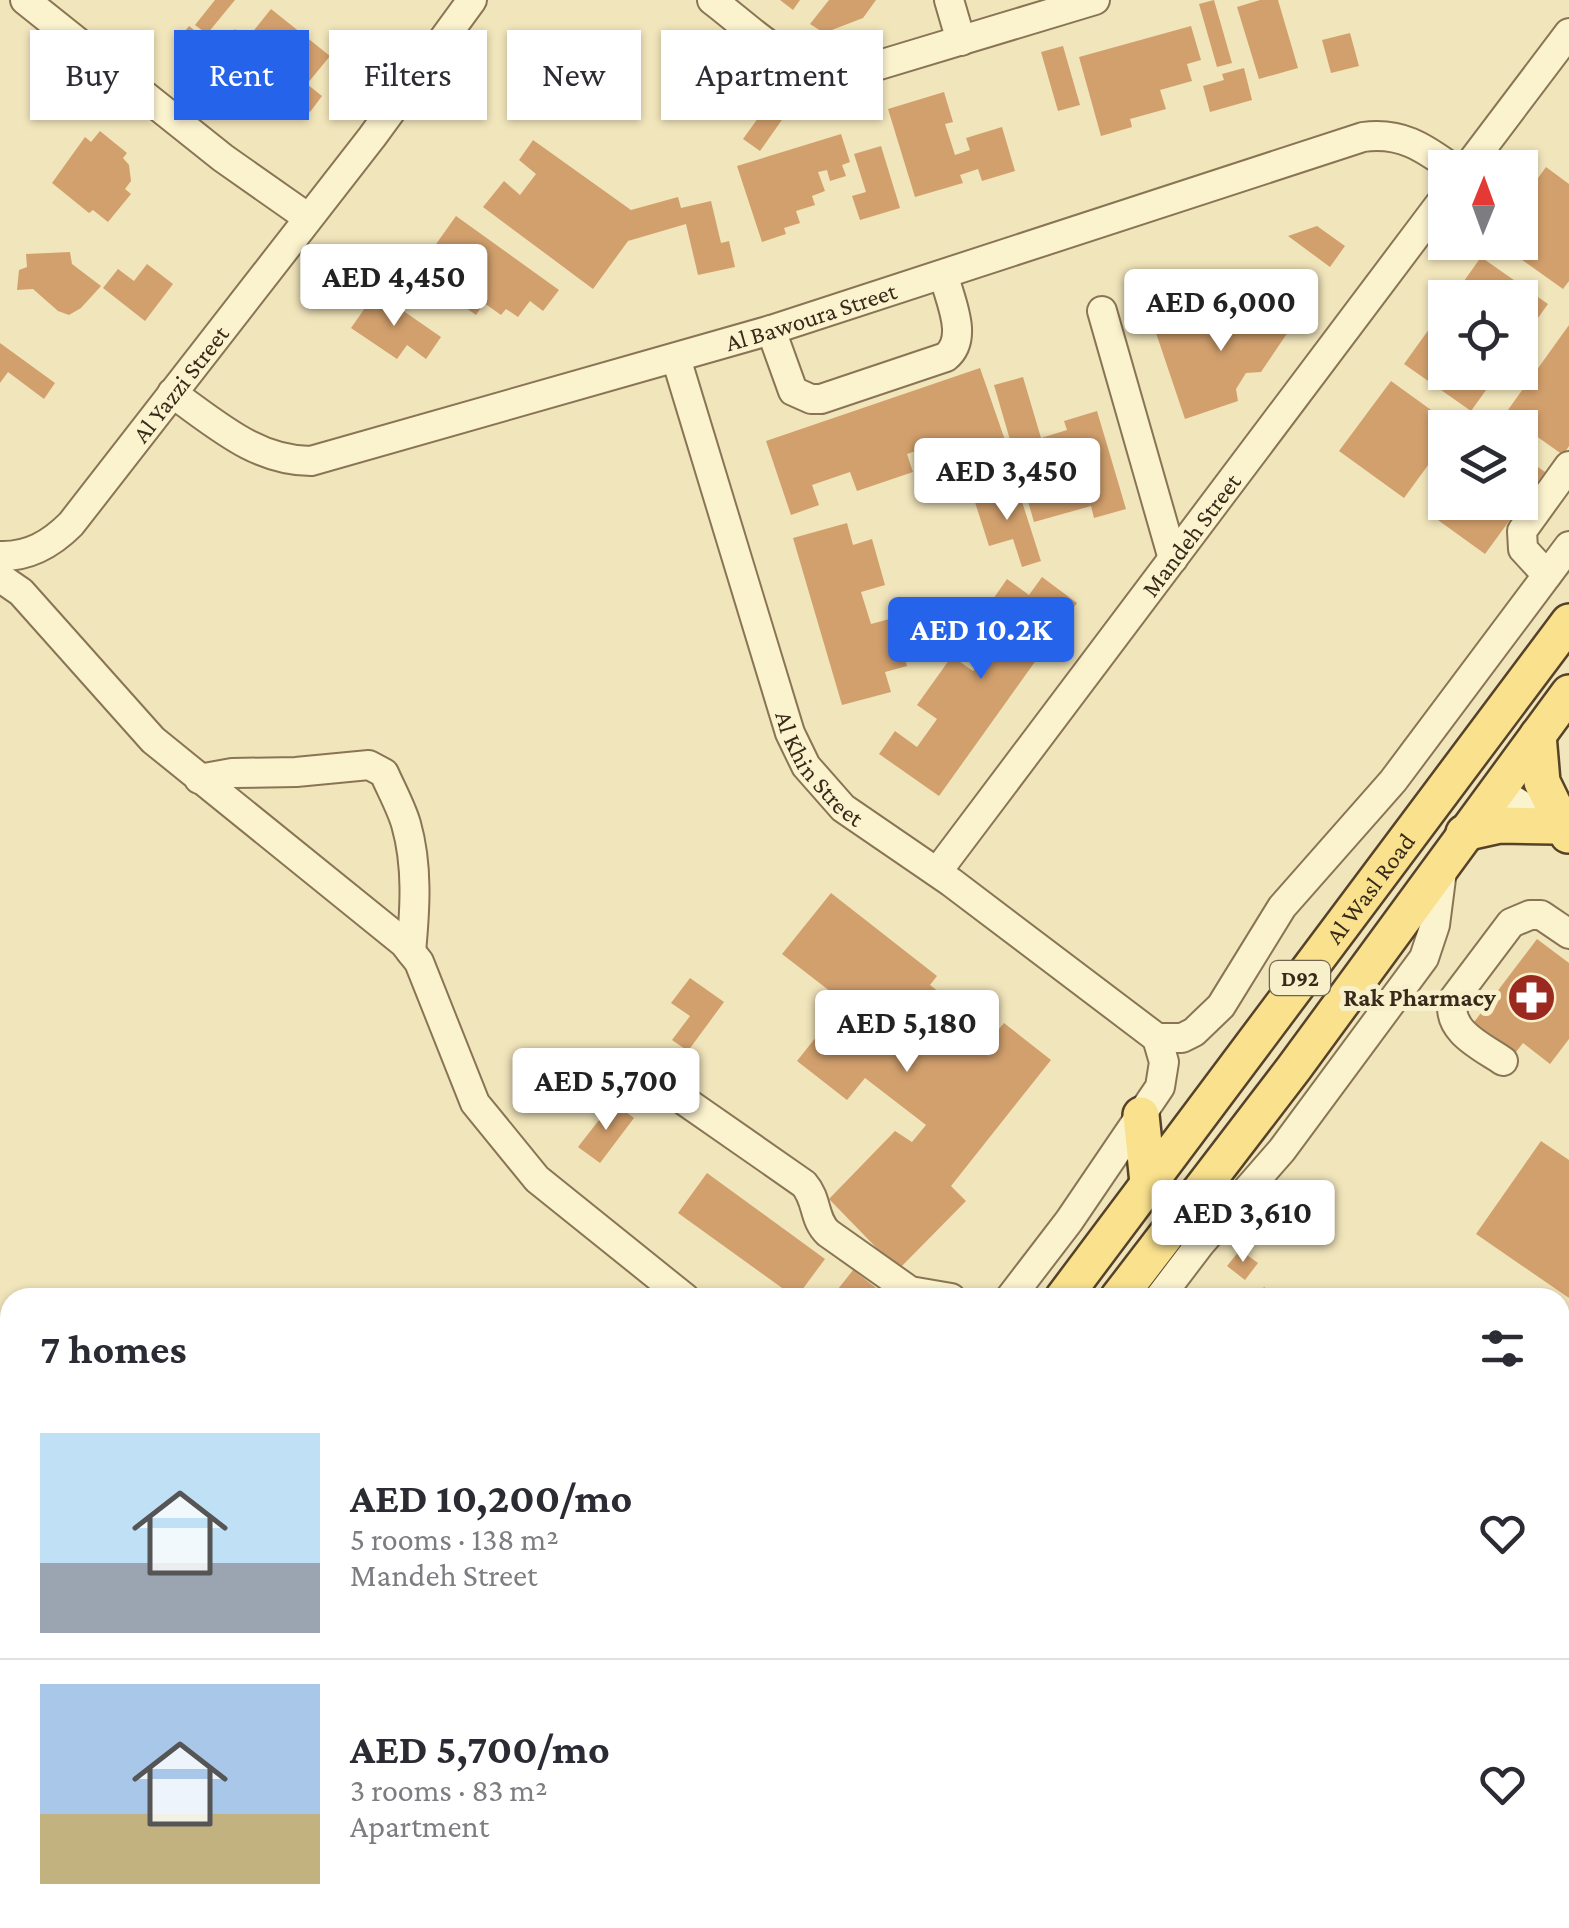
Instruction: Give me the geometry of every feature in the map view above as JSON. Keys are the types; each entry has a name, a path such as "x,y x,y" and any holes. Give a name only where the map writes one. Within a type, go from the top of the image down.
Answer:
{"main road":[{"name":"Al Wasl Road","path":"1070,1288 1569,622"},
{"path":"1496,790 1481,778 1480,772 1523,710 1541,661"},
{"name":"Al Wasl Road","path":"1126,1288 1294,1068 1567,697"},
{"path":"1464,833 1500,825 1564,832 1542,782 1538,735"},
{"path":"1141,1114 1148,1183"}],"street":[{"path":"25,0 301,225"},
{"name":"Al Yazzi Street","path":"8,564 47,544 71,524 372,137 472,0"},
{"path":"712,0 798,65 829,74 862,72 1096,0"},
{"path":"950,0 961,41"},
{"path":"1481,150 1569,33"},
{"name":"Al Bawoura Street","path":"172,393 251,448 280,459 311,461 771,330 1363,138 1396,136 1428,152"},
{"name":"Mandeh Street","path":"937,872 1428,220"},
{"path":"771,330 793,390 811,400 821,399 952,352 958,337 944,276"},
{"path":"1102,312 1173,559"},
{"name":"Al Khin Street","path":"676,358 797,750 817,781 843,808 937,872 1157,1038"},
{"path":"1547,574 1523,549 1522,532 1569,466"},
{"path":"1018,1288 1069,1221 1160,1087 1164,1075 1157,1038 1182,1038 1194,1032 1221,1006 1275,916 1394,781 1569,546"},
{"path":"8,564 21,592 154,740 411,952 419,962 475,1103 537,1179 672,1288"},
{"path":"200,779 232,773 377,767 384,773 408,837 416,893 411,952"},
{"path":"1496,790 1564,832"},
{"path":"1166,1288 1282,1150 1424,958 1435,925 1443,863"},
{"path":"1502,1062 1455,1024 1453,1000 1511,923 1541,915 1569,934"},
{"path":"662,1085 804,1184 815,1201 818,1222 828,1234 906,1288"}],"building":[{"path":"215,0 235,0 210,30 195,25"},
{"path":"780,0 800,0 793,10"},
{"path":"829,0 876,0 863,18 832,30 819,30 810,24"},
{"path":"1214,0 1232,63 1217,67 1199,4"},
{"path":"1260,0 1278,0 1298,68 1259,79 1237,7"},
{"path":"271,9 297,30 254,30"},
{"path":"1191,26 1201,60 1187,64 1192,81 1160,90 1166,109 1130,119 1132,127 1101,136 1079,57"},
{"path":"1350,33 1359,66 1331,73 1322,40"},
{"path":"309,39 329,57 309,82"},
{"path":"1063,46 1080,105 1058,111 1041,52"},
{"path":"1244,68 1252,100 1210,112 1203,86 1224,80 1222,74"},
{"path":"309,86 322,96 309,111"},
{"path":"944,92 953,122 945,124 955,155 970,150 966,138 1002,127 1015,171 982,181 978,169 960,175 963,183 915,197 888,109"},
{"path":"757,120 782,120 760,151 743,139"},
{"path":"100,131 127,153 123,158 129,165 131,181 125,189 131,194 108,222 93,210 89,213 52,183 85,137 91,142"},
{"path":"841,134 850,162 842,165 846,176 830,181 827,170 818,172 825,191 812,196 815,205 796,211 800,223 784,228 786,234 762,242 737,166"},
{"path":"533,140 631,210 678,197 681,208 711,201 721,243 729,241 735,267 698,275 686,224 628,241 593,289 483,207 504,181 520,195 536,174 519,160"},
{"path":"881,146 900,208 860,220 852,196 866,192 854,154"},
{"path":"1546,167 1569,184 1569,281 1563,289 1522,260 1538,260 1538,178"},
{"path":"456,216 559,290 543,311 530,301 518,317 506,309 501,315 484,303 476,315 431,283 439,271 424,261"},
{"path":"1317,226 1345,246 1330,267 1288,236"},
{"path":"70,252 72,264 101,286 81,308 69,315 58,311 33,289 17,290 19,270 27,267 26,254"},
{"path":"1479,260 1485,260 1514,280 1465,280"},
{"path":"147,264 173,284 145,321 103,288 118,269 134,281"},
{"path":"376,292 441,337 426,359 407,345 397,359 351,328"},
{"path":"1255,292 1296,320 1261,372 1246,373 1236,389 1238,401 1185,419 1156,333 1213,315 1217,335 1228,331"},
{"path":"1538,297 1548,304 1538,318"},
{"path":"1569,325 1569,446 1563,455 1538,437 1538,410 1508,410 1522,390 1538,390 1538,368"},
{"path":"1428,331 1428,381 1404,364"},
{"path":"0,343 55,383 44,399 8,372 0,383"},
{"path":"980,368 1006,443 940,466 933,445 907,454 913,472 857,491 850,472 812,485 819,505 791,515 766,441"},
{"path":"1023,377 1041,438 1067,430 1064,421 1097,411 1126,509 1094,518 1091,506 1034,522 994,385"},
{"path":"1391,381 1431,410 1428,410 1428,465 1404,498 1339,451"},
{"path":"1441,390 1486,390 1470,410"},
{"path":"996,489 999,495 1018,489 1041,561 1022,567 1013,539 989,546 973,496"},
{"path":"1438,520 1510,520 1485,554"},
{"path":"847,523 853,545 872,539 885,585 861,592 871,624 893,618 907,666 885,672 891,692 842,705 793,538"},
{"path":"1042,577 1077,603 939,796 879,754 895,731 917,747 937,719 917,705 952,656 973,671 993,643 973,628 1007,579 1029,595"},
{"path":"831,893 937,976 930,985 994,1035 1004,1023 1051,1060 951,1186 966,1201 898,1270 829,1199 895,1131 912,1142 926,1125 865,1078 847,1100 797,1061 844,1002 782,954"},
{"name":"Rak Pharmacy","path":"1537,939 1569,963 1569,1039 1550,1064 1523,1043 1509,1061 1468,1030"},
{"path":"690,978 724,1002 688,1051 672,1040 690,1016 671,1003"},
{"path":"636,1051 657,1067 632,1100 611,1084"},
{"path":"613,1102 634,1118 600,1163 578,1147"},
{"path":"1541,1141 1569,1160 1569,1288 1554,1288 1476,1234"},
{"path":"707,1173 825,1259 803,1288 782,1288 678,1213"},
{"path":"1240,1250 1258,1263 1245,1280 1227,1266"},
{"path":"853,1270 876,1288 839,1288"}],"place":[{"name":"Rak Pharmacy","path":"1531,997"}]}
